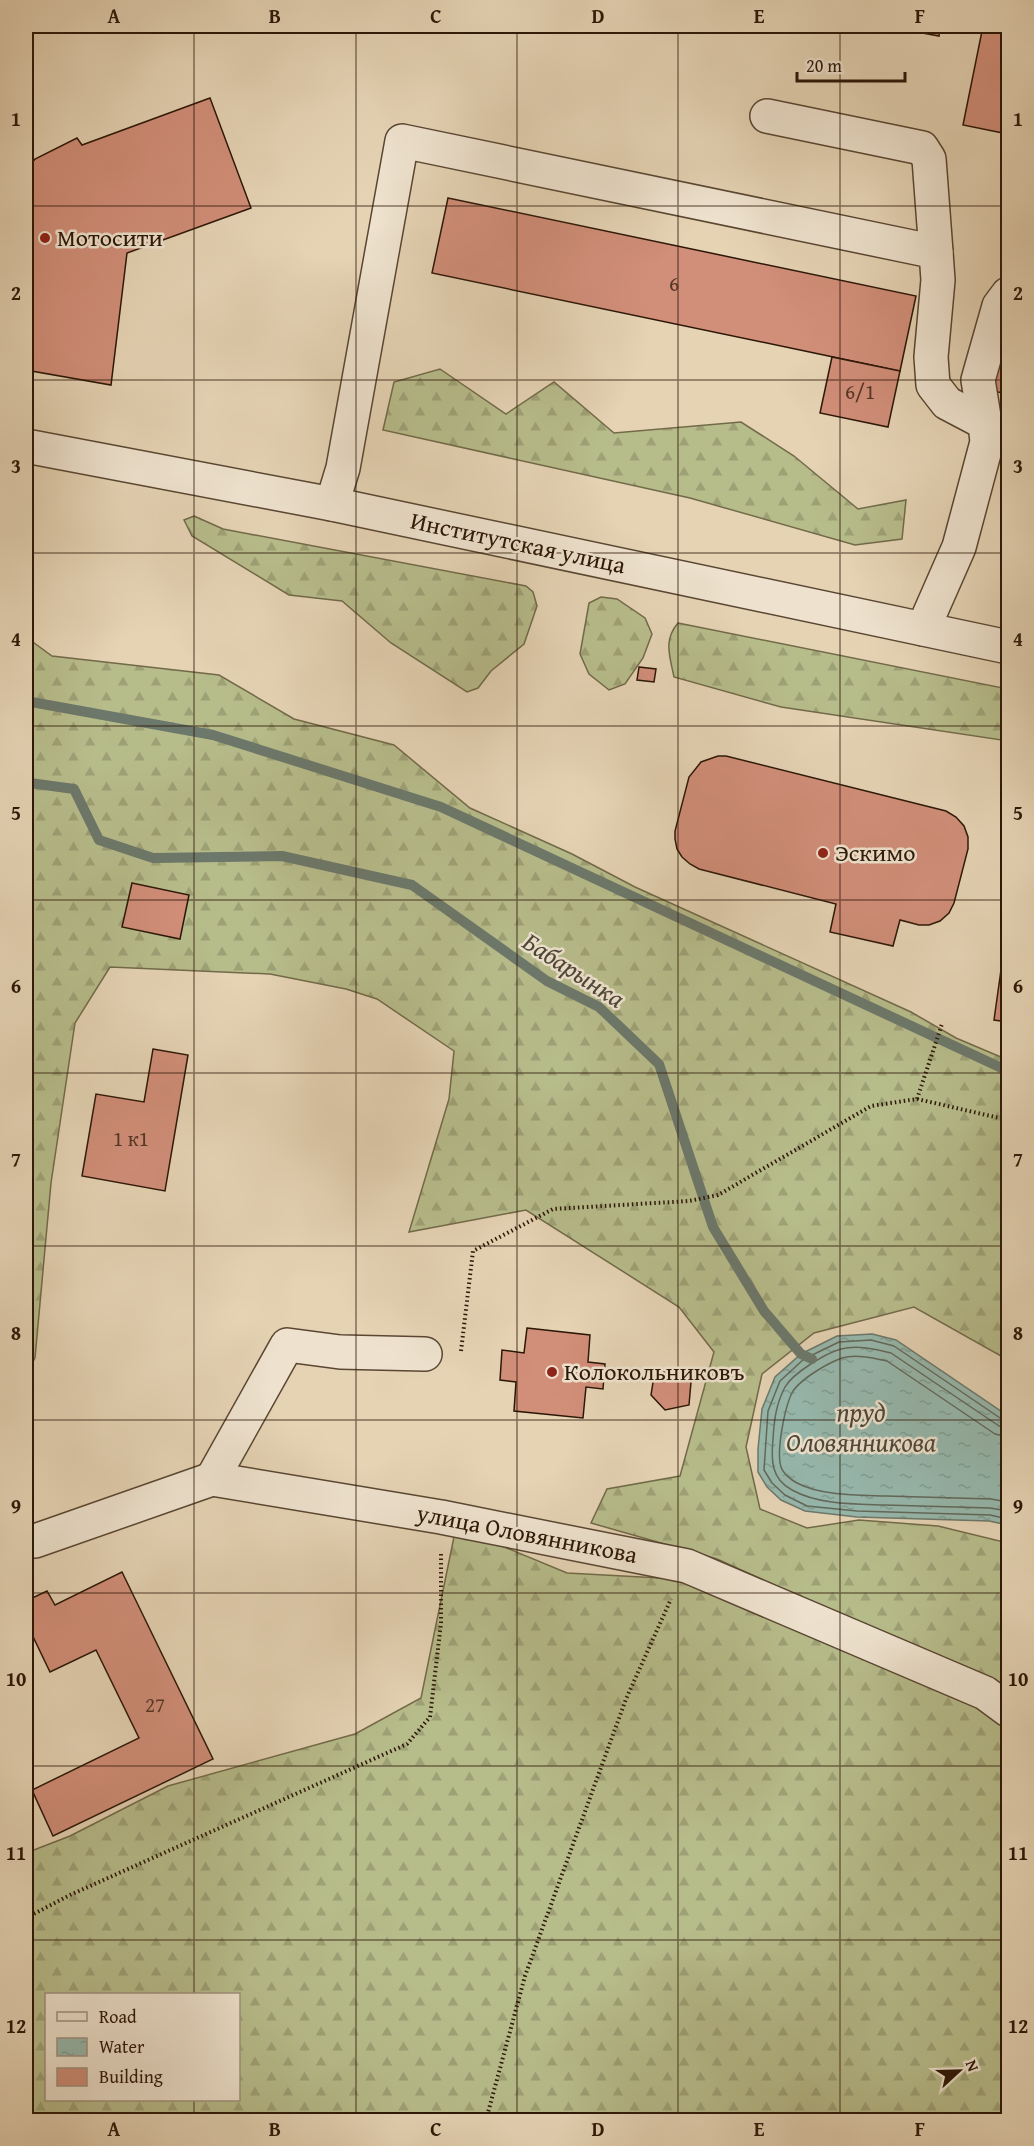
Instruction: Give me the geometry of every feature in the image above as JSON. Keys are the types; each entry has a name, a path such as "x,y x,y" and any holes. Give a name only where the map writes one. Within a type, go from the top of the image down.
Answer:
{"street":[{"path":"767,116 922,148 929,159 938,280 931,357 933,385 946,403 985,423"},
{"path":"332,504 343,468 402,141 936,252"},
{"path":"923,629 959,547 987,442 978,380 999,306 1008,294"},
{"name":"Институтская улица","path":"26,446 332,504 1008,647"},
{"path":"212,1479 287,1345 340,1352 425,1354"},
{"name":"улица Оловянникова","path":"26,1540 34,1541 212,1479 441,1516 687,1566 985,1693 1008,1710"}],"path":[{"path":"916,1099 942,1024"},
{"path":"425,1354 460,1358 473,1251 553,1209 689,1201 718,1195 871,1106 916,1099 1008,1120"},
{"path":"26,1918 70,1895 407,1744 430,1717 441,1623 441,1516"},
{"path":"486,2121 525,1976 626,1699 687,1566"}],"green space":[{"path":"440,369 506,414 554,382 614,433 741,422 794,456 858,509 906,500 902,539 855,545 690,498 383,430 394,382"},
{"path":"194,516 223,529 526,586 533,592 537,606 524,644 491,671 478,688 467,692 391,643 342,601 289,595 192,536 184,520"},
{"path":"601,597 617,599 645,618 652,634 643,658 625,684 609,690 589,674 580,654 589,603"},
{"path":"678,623 1008,689 1008,741 781,707 674,677 669,642 673,629"},
{"path":"26,637 52,656 219,675 294,719 394,745 470,808 572,854 635,887 911,1012 956,1038 1008,1060 1008,1360 914,1307 814,1333 762,1374 746,1447 760,1509 807,1528 859,1520 938,1526 1008,1543 1008,1691 717,1559 591,1523 607,1489 680,1476 714,1352 679,1307 526,1210 409,1232 449,1099 454,1051 377,999 346,989 270,974 110,967 75,1023 51,1183 35,1358 26,1374"},
{"path":"456,1527 567,1573 697,1580 981,1703 1008,1724 1008,2120 26,2120 26,1853 70,1836 168,1786 355,1734 421,1698"}],"water":[{"name":"пруд Оловянникова","path":"872,1334 896,1340 1008,1416 1008,1525 989,1521 857,1517 805,1511 781,1500 767,1487 758,1472 758,1449 762,1409 775,1377 801,1354 837,1336"}],"building":[{"path":"907,26 940,26 939,36 906,30"},
{"path":"983,26 1008,26 1008,100 1003,133 963,125"},
{"path":"210,98 251,208 127,253 111,385 26,370 26,170 35,159 77,138 82,145"},
{"path":"448,198 916,296 900,371 432,273"},
{"path":"1008,319 1008,394 993,391"},
{"path":"832,357 900,371 888,427 820,413"},
{"path":"639,667 656,669 654,682 637,680"},
{"name":"Эскимо","path":"718,756 726,756 946,811 956,817 964,826 968,837 968,849 954,903 949,913 940,921 929,925 900,920 893,946 830,932 836,904 699,869 690,864 677,849 675,839 689,777 701,762"},
{"path":"132,883 189,895 180,939 122,927"},
{"path":"1008,920 1008,1022 994,1020"},
{"path":"153,1049 188,1055 165,1191 82,1176 96,1094 144,1102"},
{"name":"Колокольниковъ","path":"527,1328 590,1335 588,1362 605,1364 603,1389 586,1387 583,1418 514,1411 516,1382 500,1380 502,1350 524,1353"},
{"path":"674,1368 691,1382 689,1405 665,1410 651,1395 654,1376"},
{"path":"122,1572 213,1759 53,1836 32,1790 139,1738 96,1650 50,1672 26,1622 26,1601 47,1591 55,1605"}],"waterway":[{"path":"26,701 213,735 441,807 1008,1071"},
{"name":"Бабарынка","path":"26,781 74,789 99,840 153,858 282,856 412,885 547,981 599,1007 659,1064 713,1227 764,1311 801,1354 812,1359"}],"place":[{"name":"Мотосити","path":"45,238"},
{"name":"Эскимо","path":"823,853"},
{"name":"Колокольниковъ","path":"552,1372"}]}
